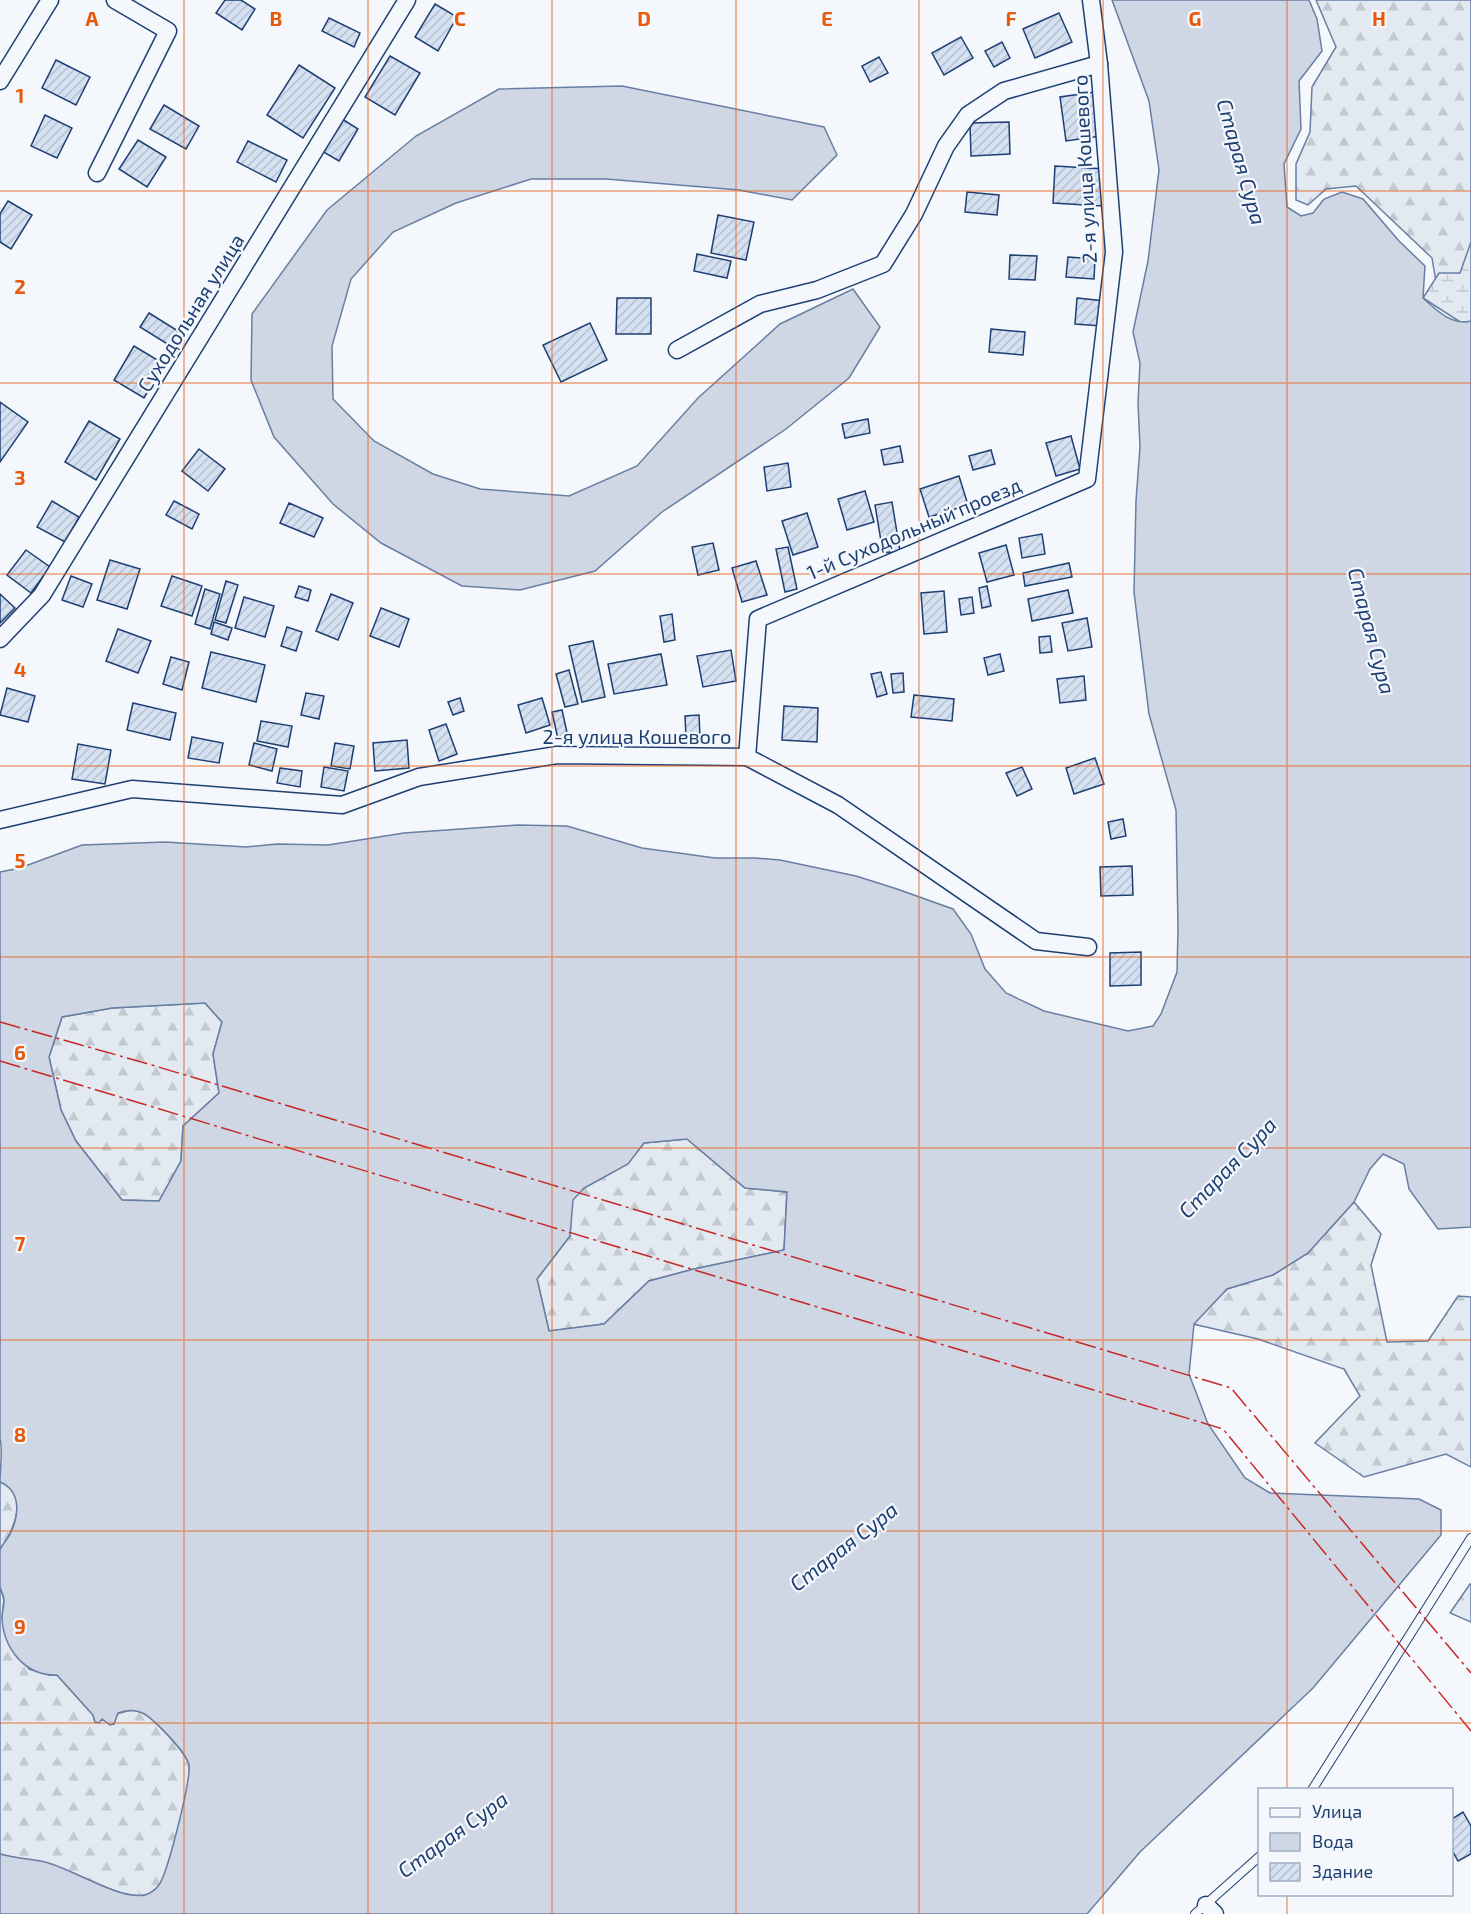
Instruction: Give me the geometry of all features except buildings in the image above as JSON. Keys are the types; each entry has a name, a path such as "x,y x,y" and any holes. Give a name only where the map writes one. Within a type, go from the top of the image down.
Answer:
{"street":[{"path":"0,81 50,0"},
{"path":"97,173 168,32 116,0"},
{"name":"Суходольная улица","path":"0,639 42,595 407,0"},
{"name":"2-я улица Кошевого","path":"1087,478 1114,252 1100,64 1091,0"},
{"path":"677,350 760,304 817,290 883,264 914,214 946,146 968,115 1004,91 1100,64"},
{"name":"1-й Суходольный проезд","path":"747,757 758,619 1087,478"},
{"name":"2-я улица Кошевого","path":"0,820 132,789 342,805 418,777 557,755 747,757 838,805 1036,941 1088,947"}],"lane":[{"path":"1313,1788 1471,1538"},
{"path":"1205,1911 1258,1858"}],"green space":[{"path":"1316,0 1471,0 1471,310 1438,294 1432,258 1356,186 1326,189 1308,205 1296,200 1296,164 1310,132 1312,87 1336,47"},
{"path":"1471,242 1471,329 1423,298 1439,273 1460,273"},
{"path":"205,1003 222,1022 213,1054 219,1093 183,1126 181,1161 159,1201 122,1200 76,1141 61,1110 49,1057 62,1017 112,1008"},
{"path":"687,1139 745,1188 787,1192 784,1250 649,1281 604,1324 549,1331 537,1279 570,1236 572,1200 584,1188 627,1164 644,1143"},
{"path":"1354,1202 1381,1234 1371,1265 1387,1342 1428,1341 1458,1296 1471,1297 1471,1467 1446,1454 1364,1477 1315,1443 1360,1396 1344,1369 1258,1339 1193,1324 1227,1289 1273,1275 1308,1253"},
{"path":"0,1482 15,1495 17,1504 14,1524 0,1550"},
{"path":"1471,1584 1471,1622 1450,1613"},
{"path":"0,1586 4,1600 2,1617 29,1669 57,1675 93,1715 95,1722 102,1719 114,1723 117,1714 128,1711 137,1711 145,1715 168,1735 187,1759 189,1774 187,1789 174,1845 160,1885 149,1894 136,1896 126,1894 67,1871 0,1854"}],"water":[{"name":"Старая Сура","path":"1112,0 1309,0 1317,19 1322,51 1299,81 1301,129 1284,164 1287,207 1301,216 1313,213 1324,199 1342,192 1363,199 1399,241 1425,266 1423,298 1451,319 1471,321 1471,1227 1438,1229 1409,1189 1404,1164 1383,1154 1370,1169 1354,1202 1308,1253 1273,1275 1227,1289 1194,1324 1189,1374 1208,1424 1245,1478 1270,1493 1419,1499 1441,1510 1441,1535 1313,1688 1140,1852 1087,1914 0,1914 0,1854 56,1865 122,1893 145,1895 153,1891 163,1877 173,1845 183,1806 189,1765 187,1759 168,1735 140,1712 131,1710 118,1713 114,1724 110,1725 102,1719 99,1723 95,1722 93,1715 57,1675 35,1671 18,1659 7,1641 4,1630 2,1619 4,1597 0,1587 0,1550 13,1527 17,1505 12,1492 0,1482 0,872 20,868 82,845 165,842 246,847 277,844 328,845 404,833 517,825 567,826 642,848 715,858 780,860 856,876 897,889 953,909 971,934 985,969 1006,993 1044,1011 1128,1031 1153,1026 1161,1014 1177,972 1178,929 1176,810 1149,714 1134,592 1140,447 1138,403 1140,363 1133,332 1148,261 1159,170 1149,101","holes":["205,1003 222,1022 213,1054 219,1093 183,1126 181,1161 159,1201 122,1200 76,1141 61,1110 49,1057 62,1017 112,1008","687,1139 745,1188 787,1192 784,1250 649,1281 604,1324 549,1331 537,1279 570,1236 573,1200 584,1188 628,1164 644,1143"]},
{"path":"622,86 824,127 837,155 792,200 739,190 606,179 531,179 456,203 393,232 351,279 332,346 333,399 374,441 433,474 480,489 569,496 637,466 698,398 780,324 853,289 880,327 849,378 786,429 662,512 595,571 520,590 462,586 381,543 333,504 274,437 251,380 252,314 327,210 416,136 499,89"}],"power":[{"path":"0,1022 145,1063 1231,1388 1471,1673"},
{"path":"0,1061 1223,1429 1471,1731"}]}
